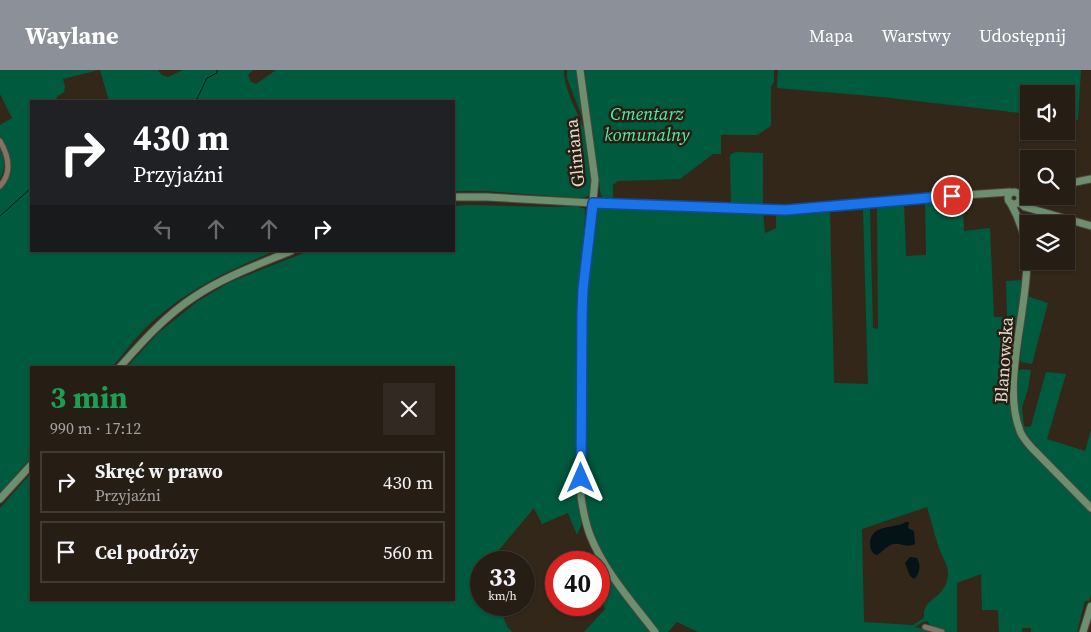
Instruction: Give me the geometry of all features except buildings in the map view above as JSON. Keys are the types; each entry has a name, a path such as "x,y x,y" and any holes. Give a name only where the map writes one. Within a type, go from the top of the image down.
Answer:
{"street":[{"name":"Gliniana","path":"580,70 594,168 595,191 583,289 581,497 585,520 591,537 609,571 655,632"},
{"path":"0,141 6,152 8,173 6,180 0,186"},
{"path":"1075,182 1091,179"},
{"path":"455,197 786,210 1015,191 1016,201"},
{"path":"990,194 1091,226"},
{"path":"1016,201 1020,197"},
{"name":"Blanowska","path":"1016,201 1027,264 1014,380 1017,422 1023,437 1031,447 1091,508"},
{"path":"121,366 160,324 193,297 228,277 289,252"},
{"path":"0,499 30,465"},
{"path":"1083,632 1091,606"},
{"path":"925,627 942,632"}],"green space":[{"path":"0,70 99,70 63,79 64,92 55,100 30,100 30,252 273,252 220,276 185,296 153,321 113,366 30,366 30,459 0,493 0,188 7,179 10,164 0,137 0,125 12,118 0,94"},
{"path":"100,70 158,70 162,75 168,77 183,70 253,70 248,75 251,82 256,84 276,70 564,70 568,93 589,145 591,194 578,198 486,191 455,191 455,100 109,100"},
{"path":"567,70 577,70 583,117 567,78"},
{"name":"Cmentarz komunalny","path":"584,70 774,70 774,82 771,87 771,126 757,135 721,135 721,154 713,154 680,179 618,181 613,185 613,197 611,200 605,200 600,190"},
{"path":"778,70 1081,70 1078,120 1075,120 1075,85 1020,85 1020,113 882,97 777,88"},
{"path":"0,146 4,163 0,179"},
{"path":"736,152 763,153 763,205 731,205 730,157 731,154"},
{"path":"963,198 964,231 990,228 994,317 1007,317 1006,281 1023,280 1010,397 1016,426 1034,454 1091,513 1091,595 1089,601 1085,601 1077,632 1031,632 1031,628 1022,628 1022,632 999,632 998,610 982,610 981,574 957,583 957,632 947,632 932,627 927,621 915,627 935,632 698,632 677,622 668,632 659,632 628,592 610,565 610,551 602,551 600,548 588,518 585,503 587,290 596,211 600,207 763,212 765,233 776,228 776,215 868,206 870,208 873,328 878,329 877,208 882,205 904,202 906,256 926,255 925,200","holes":["863,210 868,384 834,383 830,212","927,507 938,545 947,567 948,576 944,588 926,607 924,618 913,625 864,622 862,529"]},
{"path":"626,199 691,201 691,204 625,202"},
{"path":"455,206 576,206 585,209 580,284 578,440 581,526 577,535 568,513 542,524 534,508 498,551 470,551 470,616 503,616 508,628 513,632 0,632 0,508 30,474 30,601 455,601 455,366 128,366 158,333 198,301 230,282 306,252 455,252"},
{"path":"1027,296 1048,303 1032,364 1021,362 1020,359"},
{"path":"1022,369 1031,370 1028,389 1022,407 1024,426 1027,427 1031,426 1046,372 1066,374 1047,439 1085,451 1091,430 1091,504 1053,467 1025,435 1020,421 1017,398 1017,375 1018,371"},
{"path":"610,577 651,632 584,632 599,616 610,616"}],"shaded area":[{"path":"909,522 908,528 914,531 915,544 908,546 894,544 877,555 874,554 870,543 874,533"},
{"path":"910,557 917,558 919,564 919,572 914,579 910,576 905,563"}],"waterway":[{"path":"196,100 207,78 217,73 217,70"},
{"path":"0,216 30,189"}],"route":[{"path":"581,478 580,405 583,289 593,203 786,210 952,196"}]}
